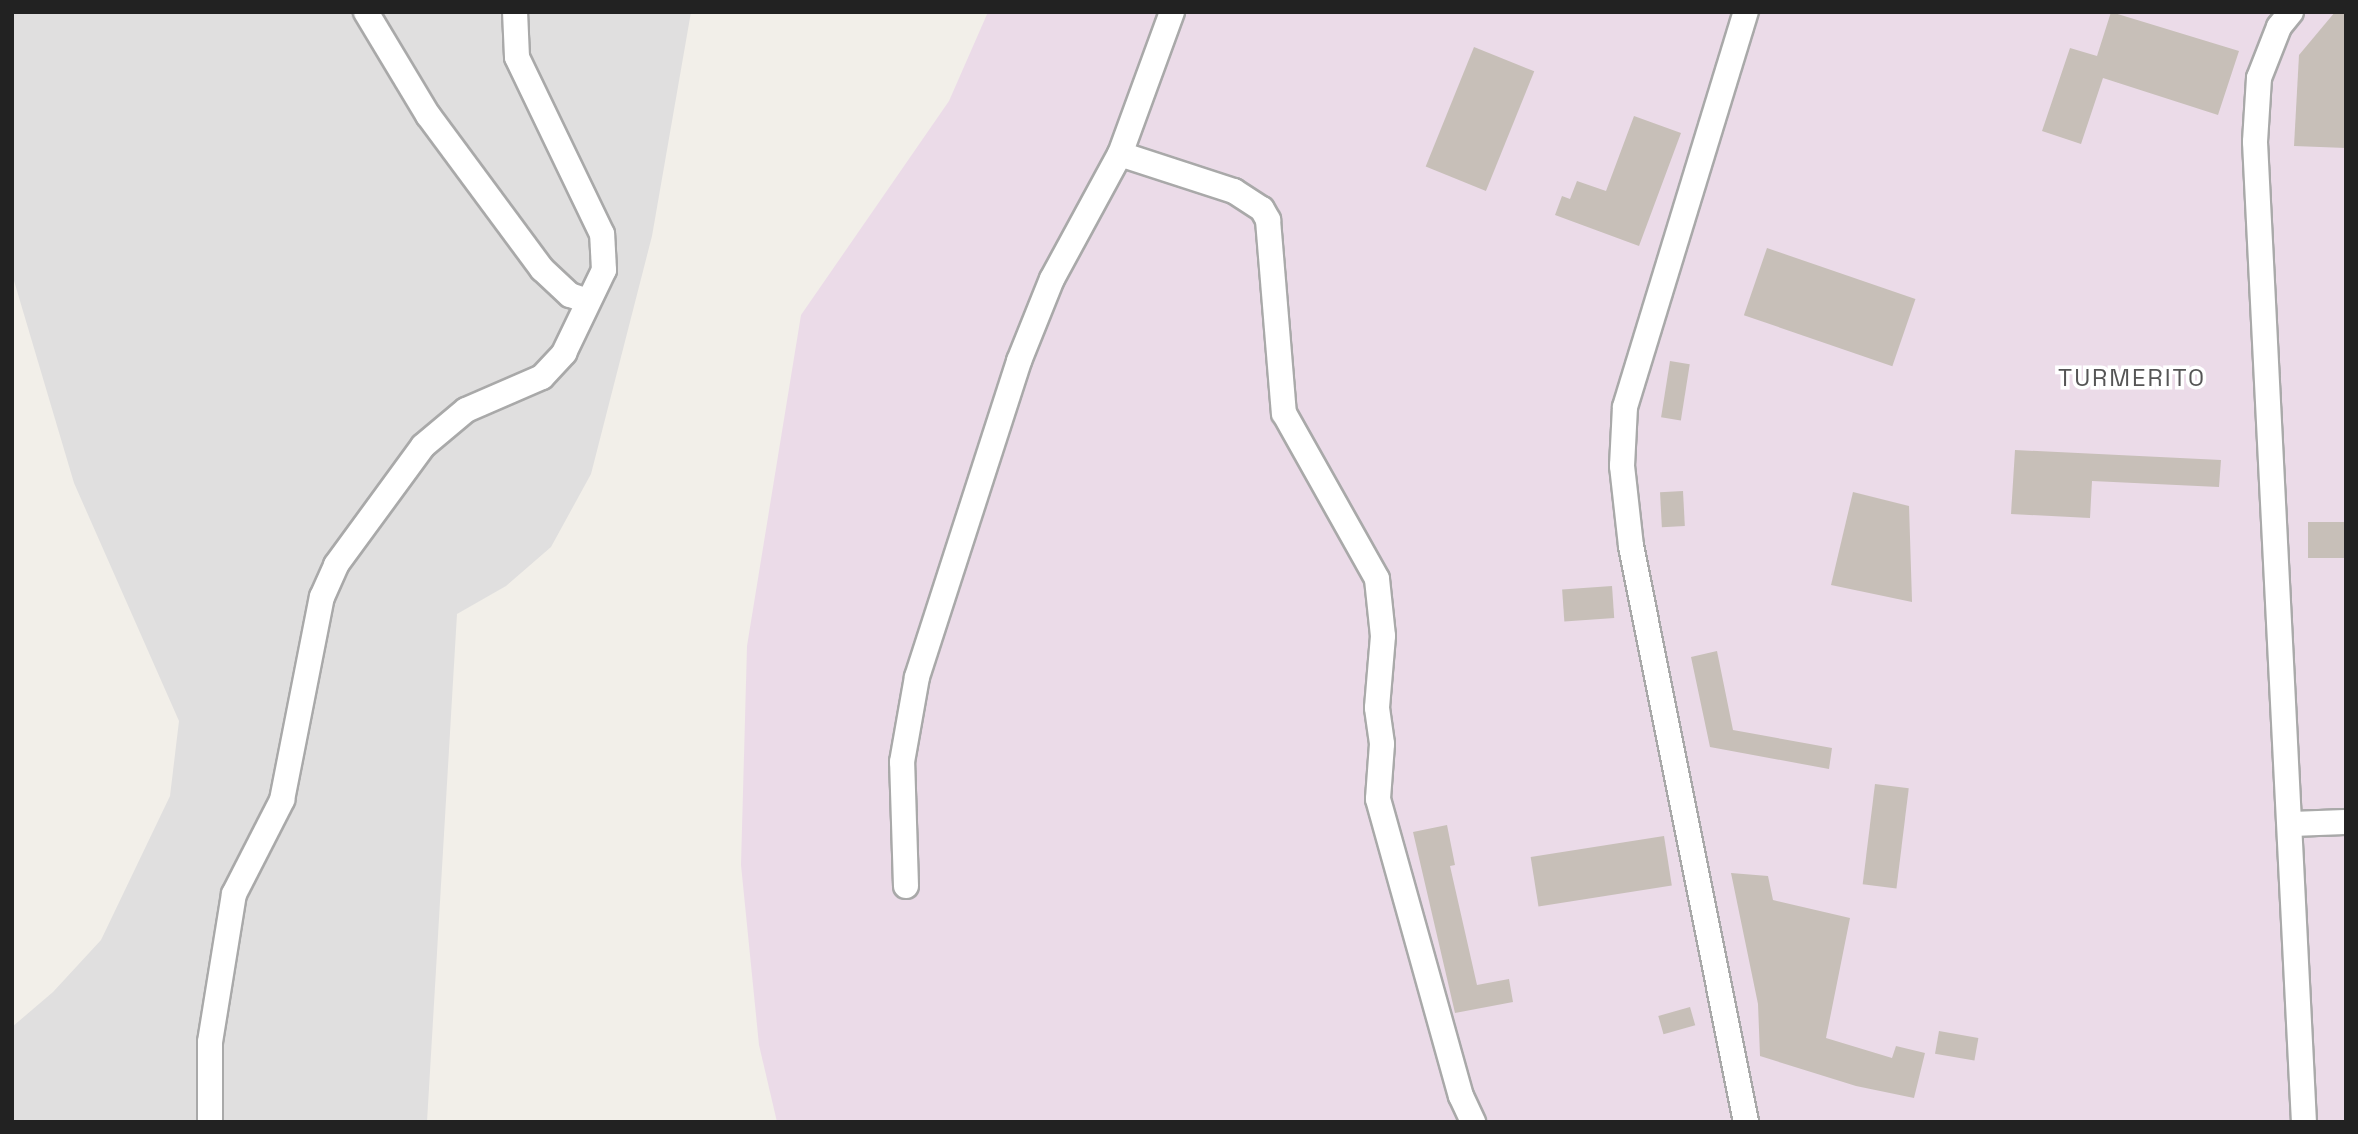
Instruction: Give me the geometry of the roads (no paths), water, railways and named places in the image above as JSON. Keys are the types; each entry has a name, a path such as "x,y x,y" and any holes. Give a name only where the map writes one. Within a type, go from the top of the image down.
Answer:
{"street":[{"path":"366,12 428,115 542,269 570,295 587,302"},
{"path":"210,1122 210,1042 234,894 282,800 321,597 336,565 423,446 467,410 542,377 564,354 604,270 602,234 517,57 515,12"},
{"path":"906,886 902,762 917,677 1028,338 1052,279 1120,154 1172,12"},
{"path":"1746,12 1626,407 1622,466 1631,546 1746,1122"},
{"path":"2291,12 2279,27 2259,78 2255,142 2304,1122"},
{"path":"1120,154 1234,191 1262,209 1268,220 1284,413 1377,579 1383,636 1377,708 1382,744 1380,807 1461,1096 1473,1122"},
{"path":"2291,824 2346,822"}],"district":[{"name":"TURMERITO","path":"2132,378"}]}
